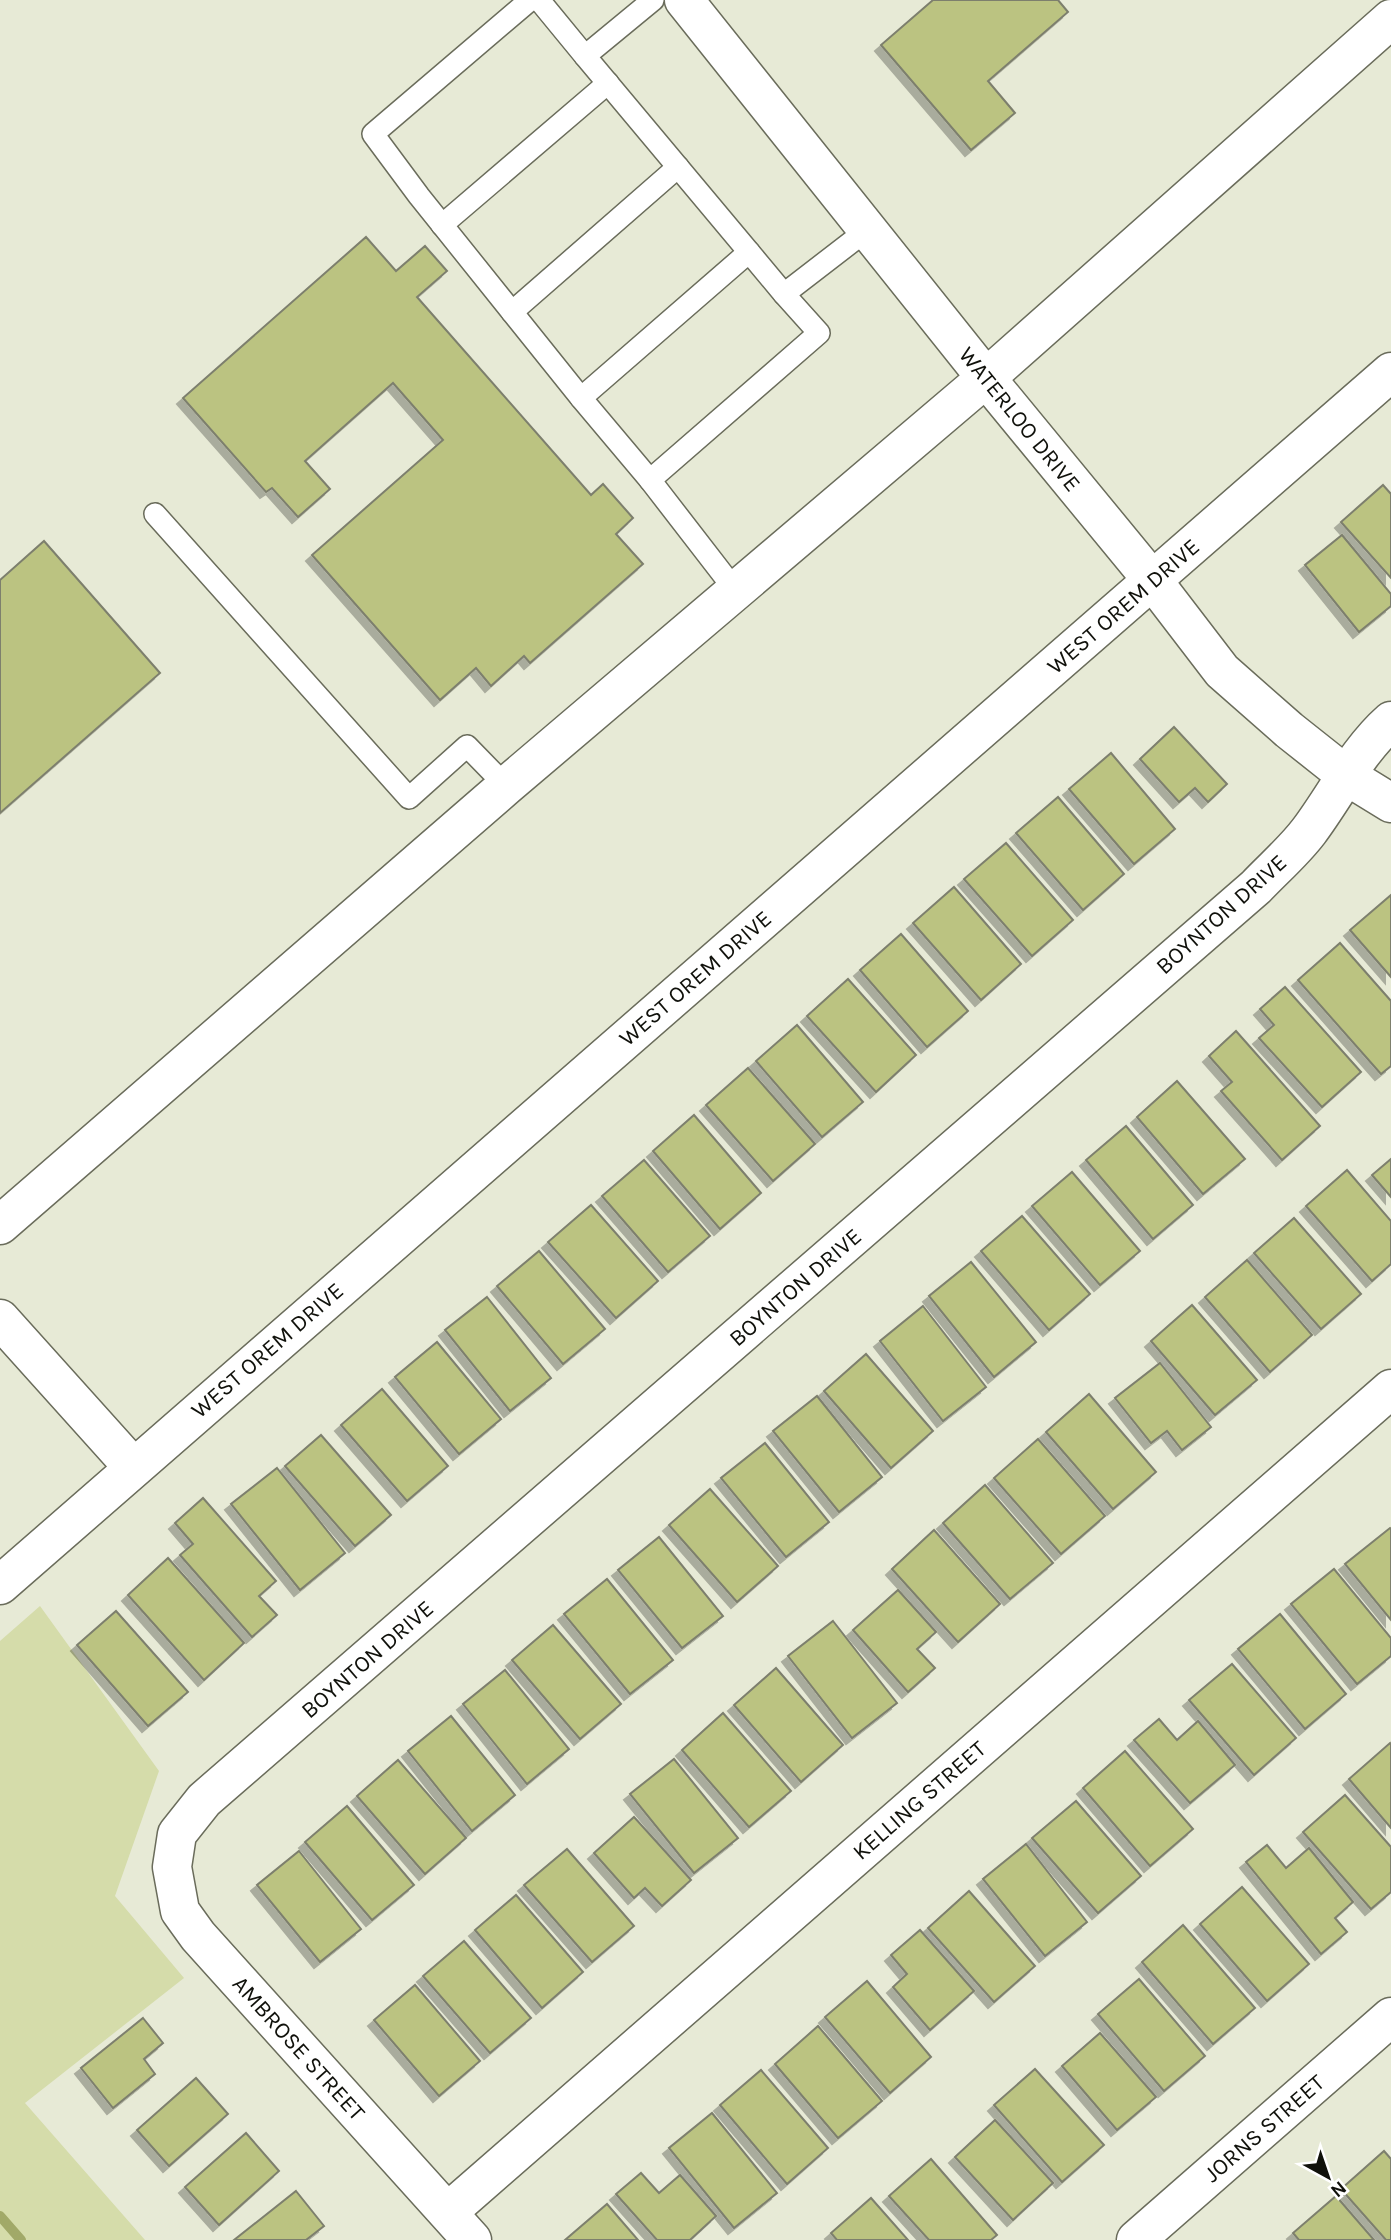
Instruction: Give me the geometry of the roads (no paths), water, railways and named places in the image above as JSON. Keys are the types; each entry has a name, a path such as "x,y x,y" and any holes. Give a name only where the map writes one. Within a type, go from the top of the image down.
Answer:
{"street":[{"name":"WATERLOO DRIVE","path":"684,0 1223,671 1289,730 1347,776 1391,803"},
{"path":"0,1225 506,786 986,378 1391,19"},
{"name":"WEST OREM DRIVE","path":"0,1584 1391,372"},
{"name":"BOYNTON DRIVE","path":"177,1834 204,1800 1256,887 1308,832 1381,730 1391,721"},
{"path":"0,1319 133,1467"},
{"name":"KELLING STREET","path":"460,2226 1391,1389"},
{"name":"AMBROSE STREET","path":"177,1834 172,1867 180,1911 198,1936 460,2226"},
{"name":"JORNS STREET","path":"1136,2240 1391,2017"}],"lane":[{"path":"530,0 373,134 442,225 650,480 735,590"},
{"path":"539,0 819,333 650,480"},
{"path":"585,56 653,0"},
{"path":"442,225 608,83"},
{"path":"512,312 678,167"},
{"path":"784,294 867,230"},
{"path":"581,398 749,252"},
{"path":"155,514 409,798 467,746 506,786"}],"waterway":[{"path":"0,2216 21,2240"}]}
